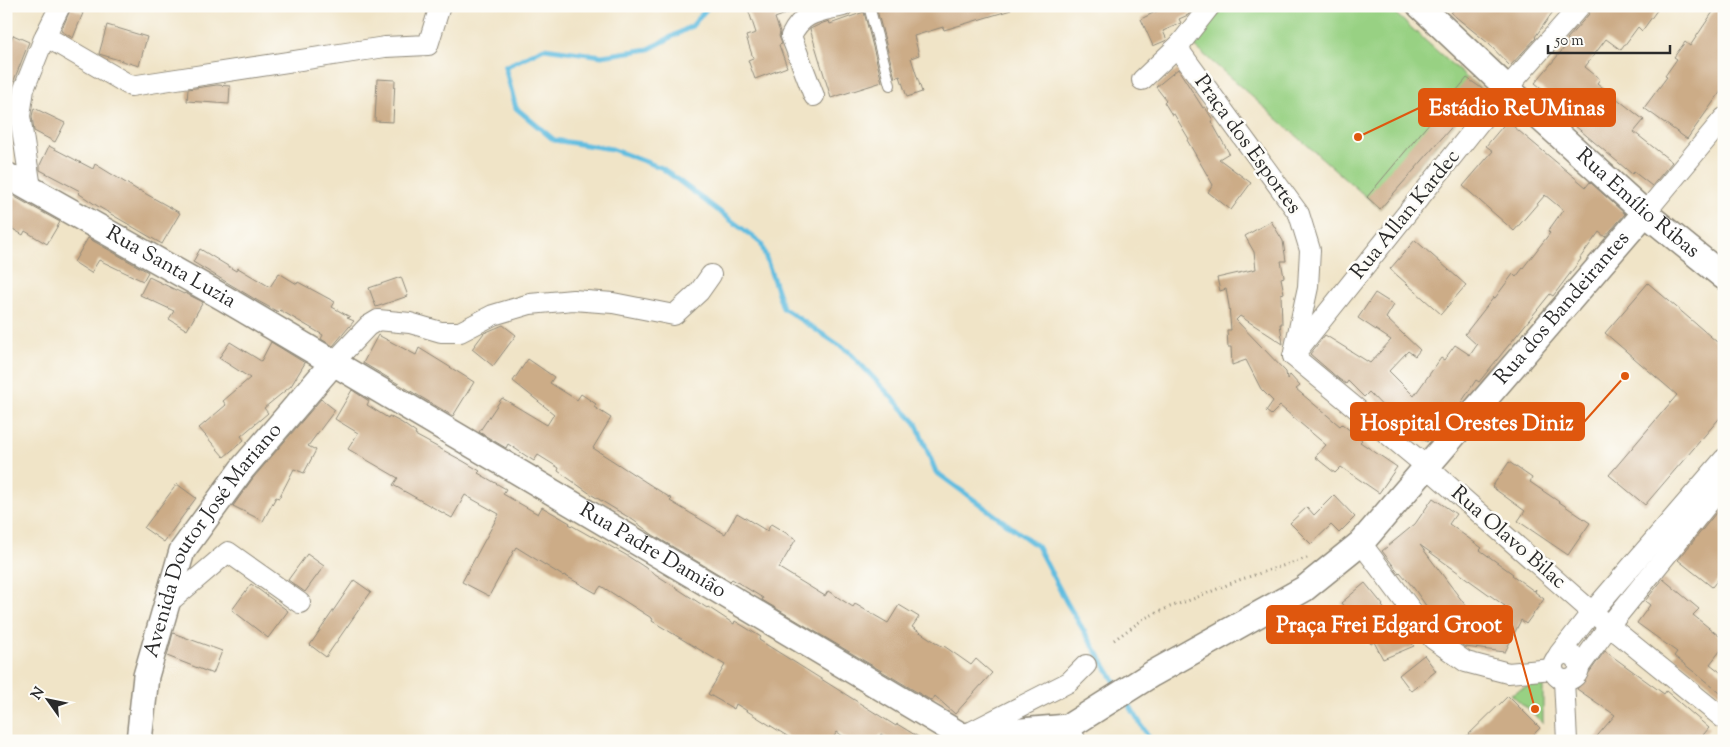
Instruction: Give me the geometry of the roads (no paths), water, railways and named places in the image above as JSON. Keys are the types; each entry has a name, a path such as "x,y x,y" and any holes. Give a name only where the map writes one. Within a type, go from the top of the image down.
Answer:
{"street":[{"path":"30,188 20,116 24,89 45,36 60,6"},
{"path":"45,36 131,86 385,47 428,45 440,6"},
{"path":"814,96 792,36 797,25 810,14 843,6"},
{"path":"1142,80 1180,44 1210,6"},
{"name":"Rua Emílio Ribas","path":"1420,6 1645,213 1724,277"},
{"name":"Rua Allan Kardec","path":"1293,356 1507,88 1580,6"},
{"name":"Praça dos Esportes","path":"1180,44 1181,53 1299,214 1310,250 1310,259 1308,287 1293,356"},
{"name":"Rua dos Bandeirantes","path":"1072,734 1106,701 1304,590 1361,543 1645,213 1724,118"},
{"name":"Rua Santa Luzia","path":"6,175 224,298 333,363"},
{"path":"333,363 368,326 378,320 410,323 441,332 460,332 493,315 530,304 573,300 613,303 674,315 699,292 711,275"},
{"name":"Rua Olavo Bilac","path":"1293,356 1426,466 1592,612 1724,719"},
{"name":"Avenida Doutor José Mariano","path":"138,741 146,676 182,552 242,469 333,363"},
{"name":"Rua Padre Damião","path":"333,363 687,571 963,739"},
{"path":"1361,543 1433,639 1466,662 1508,674 1559,668 1572,679 1697,502 1724,459"},
{"path":"1567,741 1559,668 1592,612 1697,502 1724,484"},
{"path":"167,604 228,552 300,603"},
{"path":"963,739 1069,682 1086,665"},
{"path":"963,739 1072,734"}],"lane":[{"path":"869,6 890,85"}],"waterway":[{"path":"709,6 692,26 649,49 602,56 544,48 505,67 516,108 554,140 612,149 662,168 761,243 783,308 848,351 916,423 936,472 1037,546 1067,603 1118,687"},
{"path":"1125,698 1151,741"}],"place":[{"name":"Estádio ReUMinas","path":"1358,137"},
{"name":"Hospital Orestes Diniz","path":"1625,376"},
{"name":"Praça Frei Edgard Groot","path":"1535,709"}]}
